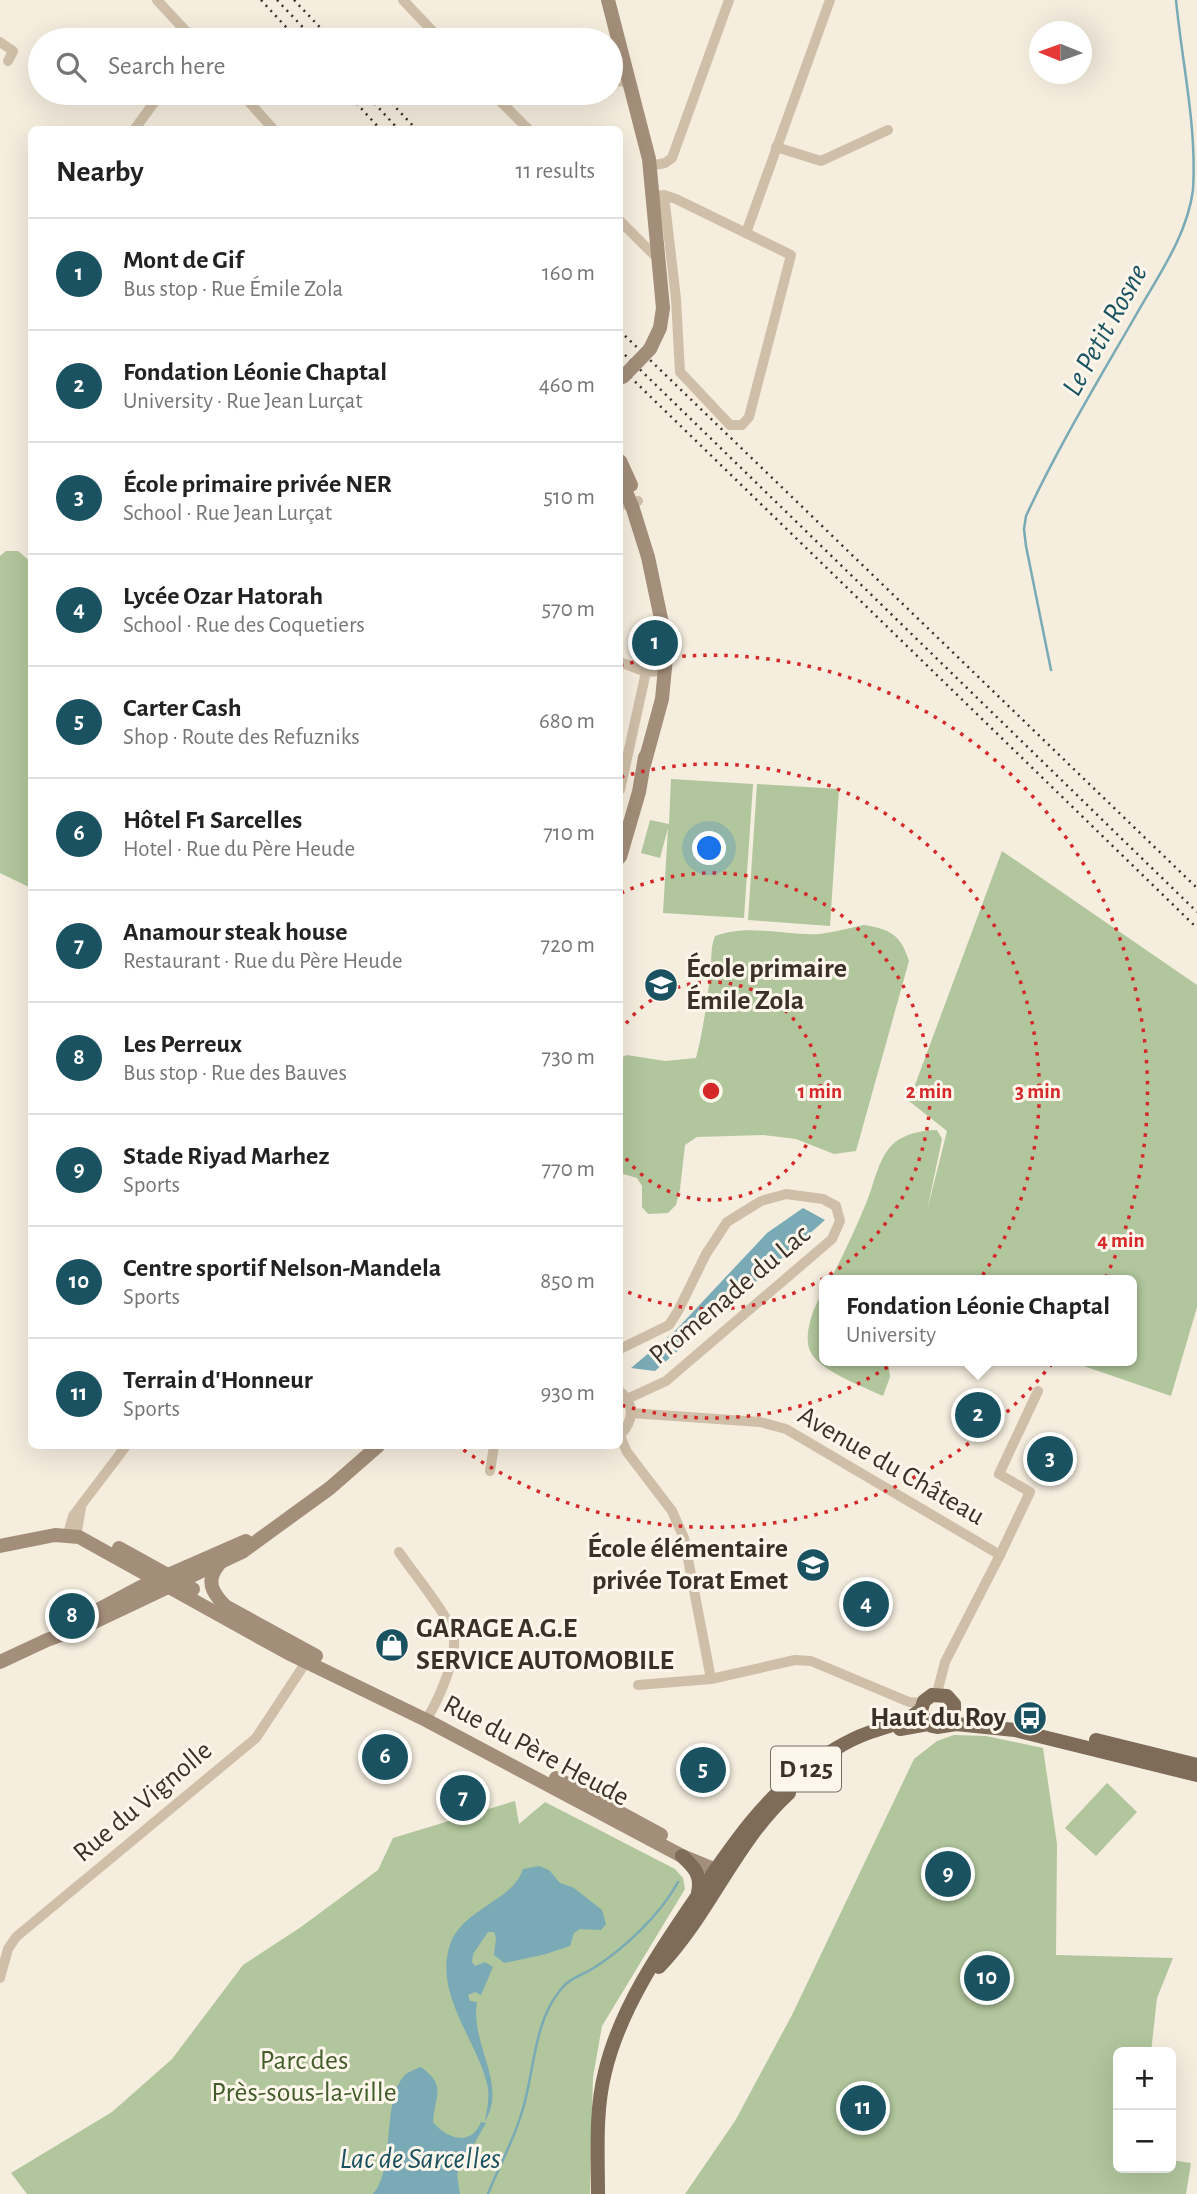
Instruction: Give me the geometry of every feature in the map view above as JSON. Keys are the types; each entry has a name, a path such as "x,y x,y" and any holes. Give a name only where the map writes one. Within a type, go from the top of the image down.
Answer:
{"main road":[{"path":"614,3 617,28"},
{"path":"623,56 658,196 662,316 650,349 623,377"},
{"path":"623,475 629,503"},
{"path":"623,486 629,503 650,538 653,577 667,647 656,673 657,720 623,847"},
{"path":"0,1662 47,1640 129,1593 219,1563 242,1552 330,1488 375,1449"},
{"path":"0,1546 73,1531 172,1580"},
{"path":"73,1531 127,1563 172,1580"},
{"path":"47,1640 80,1629 225,1549 268,1533"},
{"path":"127,1563 133,1579 129,1593"},
{"path":"219,1563 213,1572 211,1584 214,1594 225,1606"},
{"name":"Rue du Père Heude","path":"172,1580 225,1606 309,1658"},
{"name":"Rue du Père Heude","path":"172,1580 309,1658 722,1867"},
{"path":"1197,1765 1026,1724 972,1716 955,1708 947,1696 937,1693 927,1697 924,1712 937,1727 956,1724 1015,1730 1197,1775"},
{"path":"947,1725 955,1708"},
{"name":"D 125","path":"598,2194 599,2118 604,2076 621,2025 667,1940 722,1867 753,1817 784,1786 805,1769 855,1738 924,1712"},
{"name":"Rue du Père Heude","path":"428,1716 682,1856 722,1867"},
{"path":"682,1856 695,1868 699,1877 697,1897"},
{"name":"D 125","path":"643,1983 678,1947 718,1886 722,1867"}],"street":[{"path":"157,0 183,28"},
{"path":"403,0 430,28"},
{"path":"649,166 665,163 672,158 729,0"},
{"path":"746,233 830,0"},
{"path":"0,42 13,51 8,61"},
{"path":"623,81 629,81"},
{"path":"137,126 152,105"},
{"path":"252,105 270,126"},
{"path":"504,105 525,126"},
{"path":"776,147 821,161 888,130"},
{"path":"658,196 791,255 749,416 742,425 730,425 680,372 676,299 658,196"},
{"path":"623,224 653,254 659,256"},
{"path":"623,663 656,673 623,780"},
{"name":"Promenade du Lac","path":"623,1348 669,1325 706,1254 727,1222 761,1200 786,1194 823,1199 836,1206 841,1221 832,1240 666,1381 623,1395"},
{"path":"937,1693 945,1662 1030,1492 999,1474 1038,1391"},
{"path":"623,1395 631,1412 630,1421 623,1431"},
{"name":"Avenue du Château","path":"631,1412 760,1422 786,1429 1000,1555"},
{"path":"623,1442 627,1452 672,1511 684,1538 711,1679"},
{"path":"73,1531 80,1507 124,1449"},
{"path":"490,1471 494,1449"},
{"path":"399,1552 447,1620 454,1637 452,1660 428,1716"},
{"name":"Rue du Vignolle","path":"0,1979 8,1949 16,1937 256,1738 309,1658"},
{"path":"638,1685 711,1679 795,1660 811,1661 909,1702 924,1712"}],"green space":[{"path":"6,551 18,551 28,559 28,887 0,873 0,556"},
{"path":"671,779 753,784 744,918 663,913 668,828 660,858 641,853 650,820 669,824"},
{"path":"757,784 839,789 830,926 748,920"},
{"path":"1002,851 1197,985 1197,1307 1171,1396 1084,1366 1137,1366 1137,1275 833,1275 859,1221 880,1165 891,1146 906,1136 937,1130 942,1139 927,1211 947,1131 909,1101"},
{"path":"864,925 888,931 898,939 909,961 856,1151 834,1154 796,1139 763,1135 697,1137 685,1145 676,1205 668,1213 648,1214 642,1207 642,1186 637,1178 623,1174 623,1057 627,1055 665,1061 696,1058 705,1017 715,936 741,930 820,934"},
{"path":"819,1299 819,1362 809,1349 808,1341"},
{"path":"825,1366 889,1366 890,1377 883,1396"},
{"path":"954,1735 986,1736 1043,1748 1057,1844 1056,1955 1173,1958 1157,1998 1152,2047 1113,2047 1113,2173 1176,2173 1176,2161 1191,2163 1186,2194 685,2194 735,2121 792,2015 914,1759 937,1741"},
{"path":"1107,1783 1137,1812 1096,1856 1065,1828"},
{"name":"Parc des Près-sous-la-ville","path":"515,1801 519,1824 545,1802 675,1869 683,1878 685,1889 602,2026 593,2077 590,2194 27,2194 11,2173 112,2112 172,2059 243,1965 301,1927 378,1870 393,1838"}],"water":[{"path":"803,1208 825,1220 655,1371 631,1368 675,1331 767,1233"},
{"path":"539,1866 549,1870 560,1883 574,1888 602,1910 606,1924 601,1930 580,1929 574,1933 570,1946 504,1963 494,1955 494,1932 488,1932 473,1954 472,1962 475,1966 485,1962 493,1967 481,1995 475,1992 468,1995 470,2001 477,2002 476,2018 491,2078 491,2107 485,2121 487,2086 452,1999 446,1965 449,1948 463,1924 509,1890 523,1869"},
{"name":"Lac de Sarcelles","path":"421,2067 437,2086 433,2122 439,2128 458,2138 471,2135 481,2122 486,2123 457,2174 460,2194 373,2194 380,2183 384,2168 398,2084 406,2074"}],"waterway":[{"name":"Le Petit Rosne","path":"1051,670 1026,546 1026,516 1079,414 1170,255 1190,207 1193,190 1193,142 1176,0"},
{"name":"Le Petit Rosne","path":"488,2194 518,2125 539,2033 552,2003 568,1982 592,1969 628,1942 662,1906 678,1882"}],"railway":[{"path":"261,0 287,28"},
{"path":"277,0 304,28"},
{"path":"294,0 321,28"},
{"path":"358,105 377,126"},
{"path":"376,105 395,126"},
{"path":"393,105 413,126"},
{"path":"623,334 1197,888"},
{"path":"623,353 1197,912"},
{"path":"623,370 1197,928"}],"place":[{"name":"Mont de Gif","path":"655,643"},
{"name":"École primaire Émile Zola","path":"661,985"},
{"name":"Fondation Léonie Chaptal","path":"978,1415"},
{"name":"École primaire privée NER","path":"1050,1459"},
{"name":"École élémentaire privée Torat Emet","path":"813,1565"},
{"name":"Lycée Ozar Hatorah","path":"866,1604"},
{"name":"Les Perreux","path":"72,1616"},
{"name":"GARAGE A.G.E SERVICE AUTOMOBILE","path":"392,1645"},
{"name":"Haut du Roy","path":"1030,1718"},
{"name":"Hôtel F1 Sarcelles","path":"385,1757"},
{"name":"Carter Cash","path":"703,1770"},
{"name":"Anamour steak house","path":"463,1798"},
{"name":"Stade Riyad Marhez","path":"948,1874"},
{"name":"Centre sportif Nelson-Mandela","path":"987,1978"},
{"name":"Terrain d'Honneur","path":"863,2108"}]}
